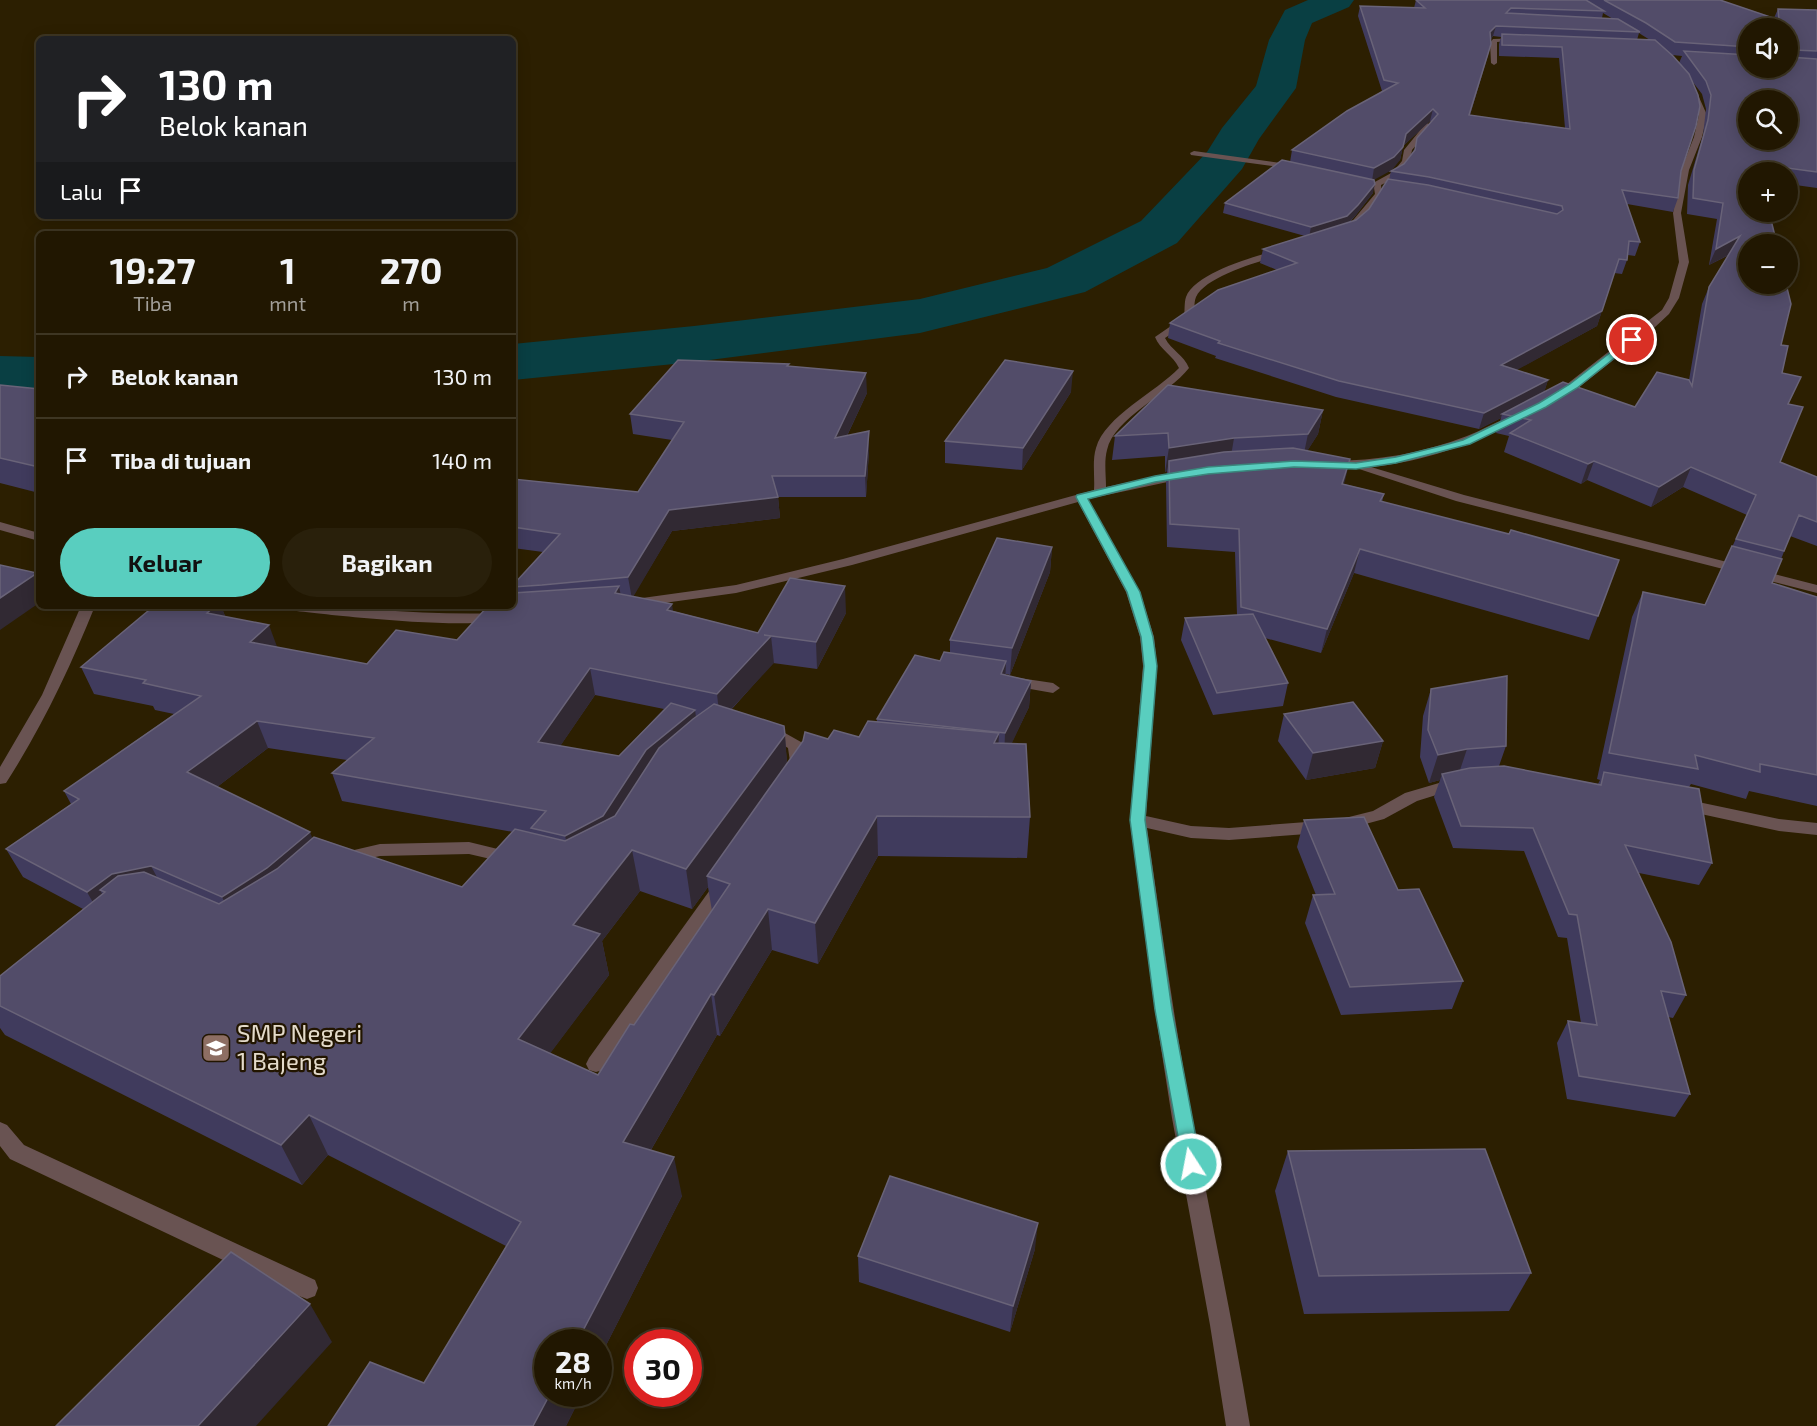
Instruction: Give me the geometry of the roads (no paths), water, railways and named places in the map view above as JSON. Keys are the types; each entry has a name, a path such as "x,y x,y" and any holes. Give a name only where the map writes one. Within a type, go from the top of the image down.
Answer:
{"street":[{"path":"1494,63 1493,43 1495,40 1530,41"},
{"path":"1543,405 1574,386 1650,326 1666,312 1674,298 1684,262 1677,213 1685,170 1698,137 1702,115 1696,94 1683,75"},
{"path":"1340,234 1349,230 1361,219 1379,194 1380,187 1406,161 1408,150 1429,125"},
{"path":"1194,153 1301,168"},
{"path":"1345,177 1380,187"},
{"path":"1100,492 1101,449 1112,428 1176,379 1184,368 1180,360 1165,348 1160,337 1189,318 1190,298 1194,291 1203,284 1251,262 1293,248"},
{"path":"1315,465 1356,466 1396,460 1466,442 1525,414"},
{"path":"1356,466 1460,498 1817,589"},
{"path":"625,605 736,589 847,562 1100,492 1198,472"},
{"path":"1081,497 1133,592 1147,637 1150,666 1137,820 1164,1010 1182,1118 1222,1325 1238,1426"},
{"path":"0,526 36,536"},
{"path":"0,779 19,752 60,675 87,609"},
{"path":"312,609 441,618 513,617"},
{"path":"998,680 1053,687"},
{"path":"751,727 761,725 802,747 798,776 792,785"},
{"path":"1137,820 1191,832 1229,834 1273,832 1342,824 1378,815 1411,797 1453,783 1476,782"},
{"path":"1664,801 1779,825 1817,829"},
{"path":"328,867 336,860 380,850 469,848 532,863"},
{"path":"596,1064 734,869"},
{"path":"0,1131 17,1152 307,1288"}],"waterway":[{"path":"516,362 694,344 920,316 1066,280 1159,232 1226,159 1238,137 1276,88 1287,40 1297,17 1337,0"},
{"path":"0,375 36,376"}],"place":[{"name":"SMP Negeri 1 Bajeng","path":"216,1048"}]}
